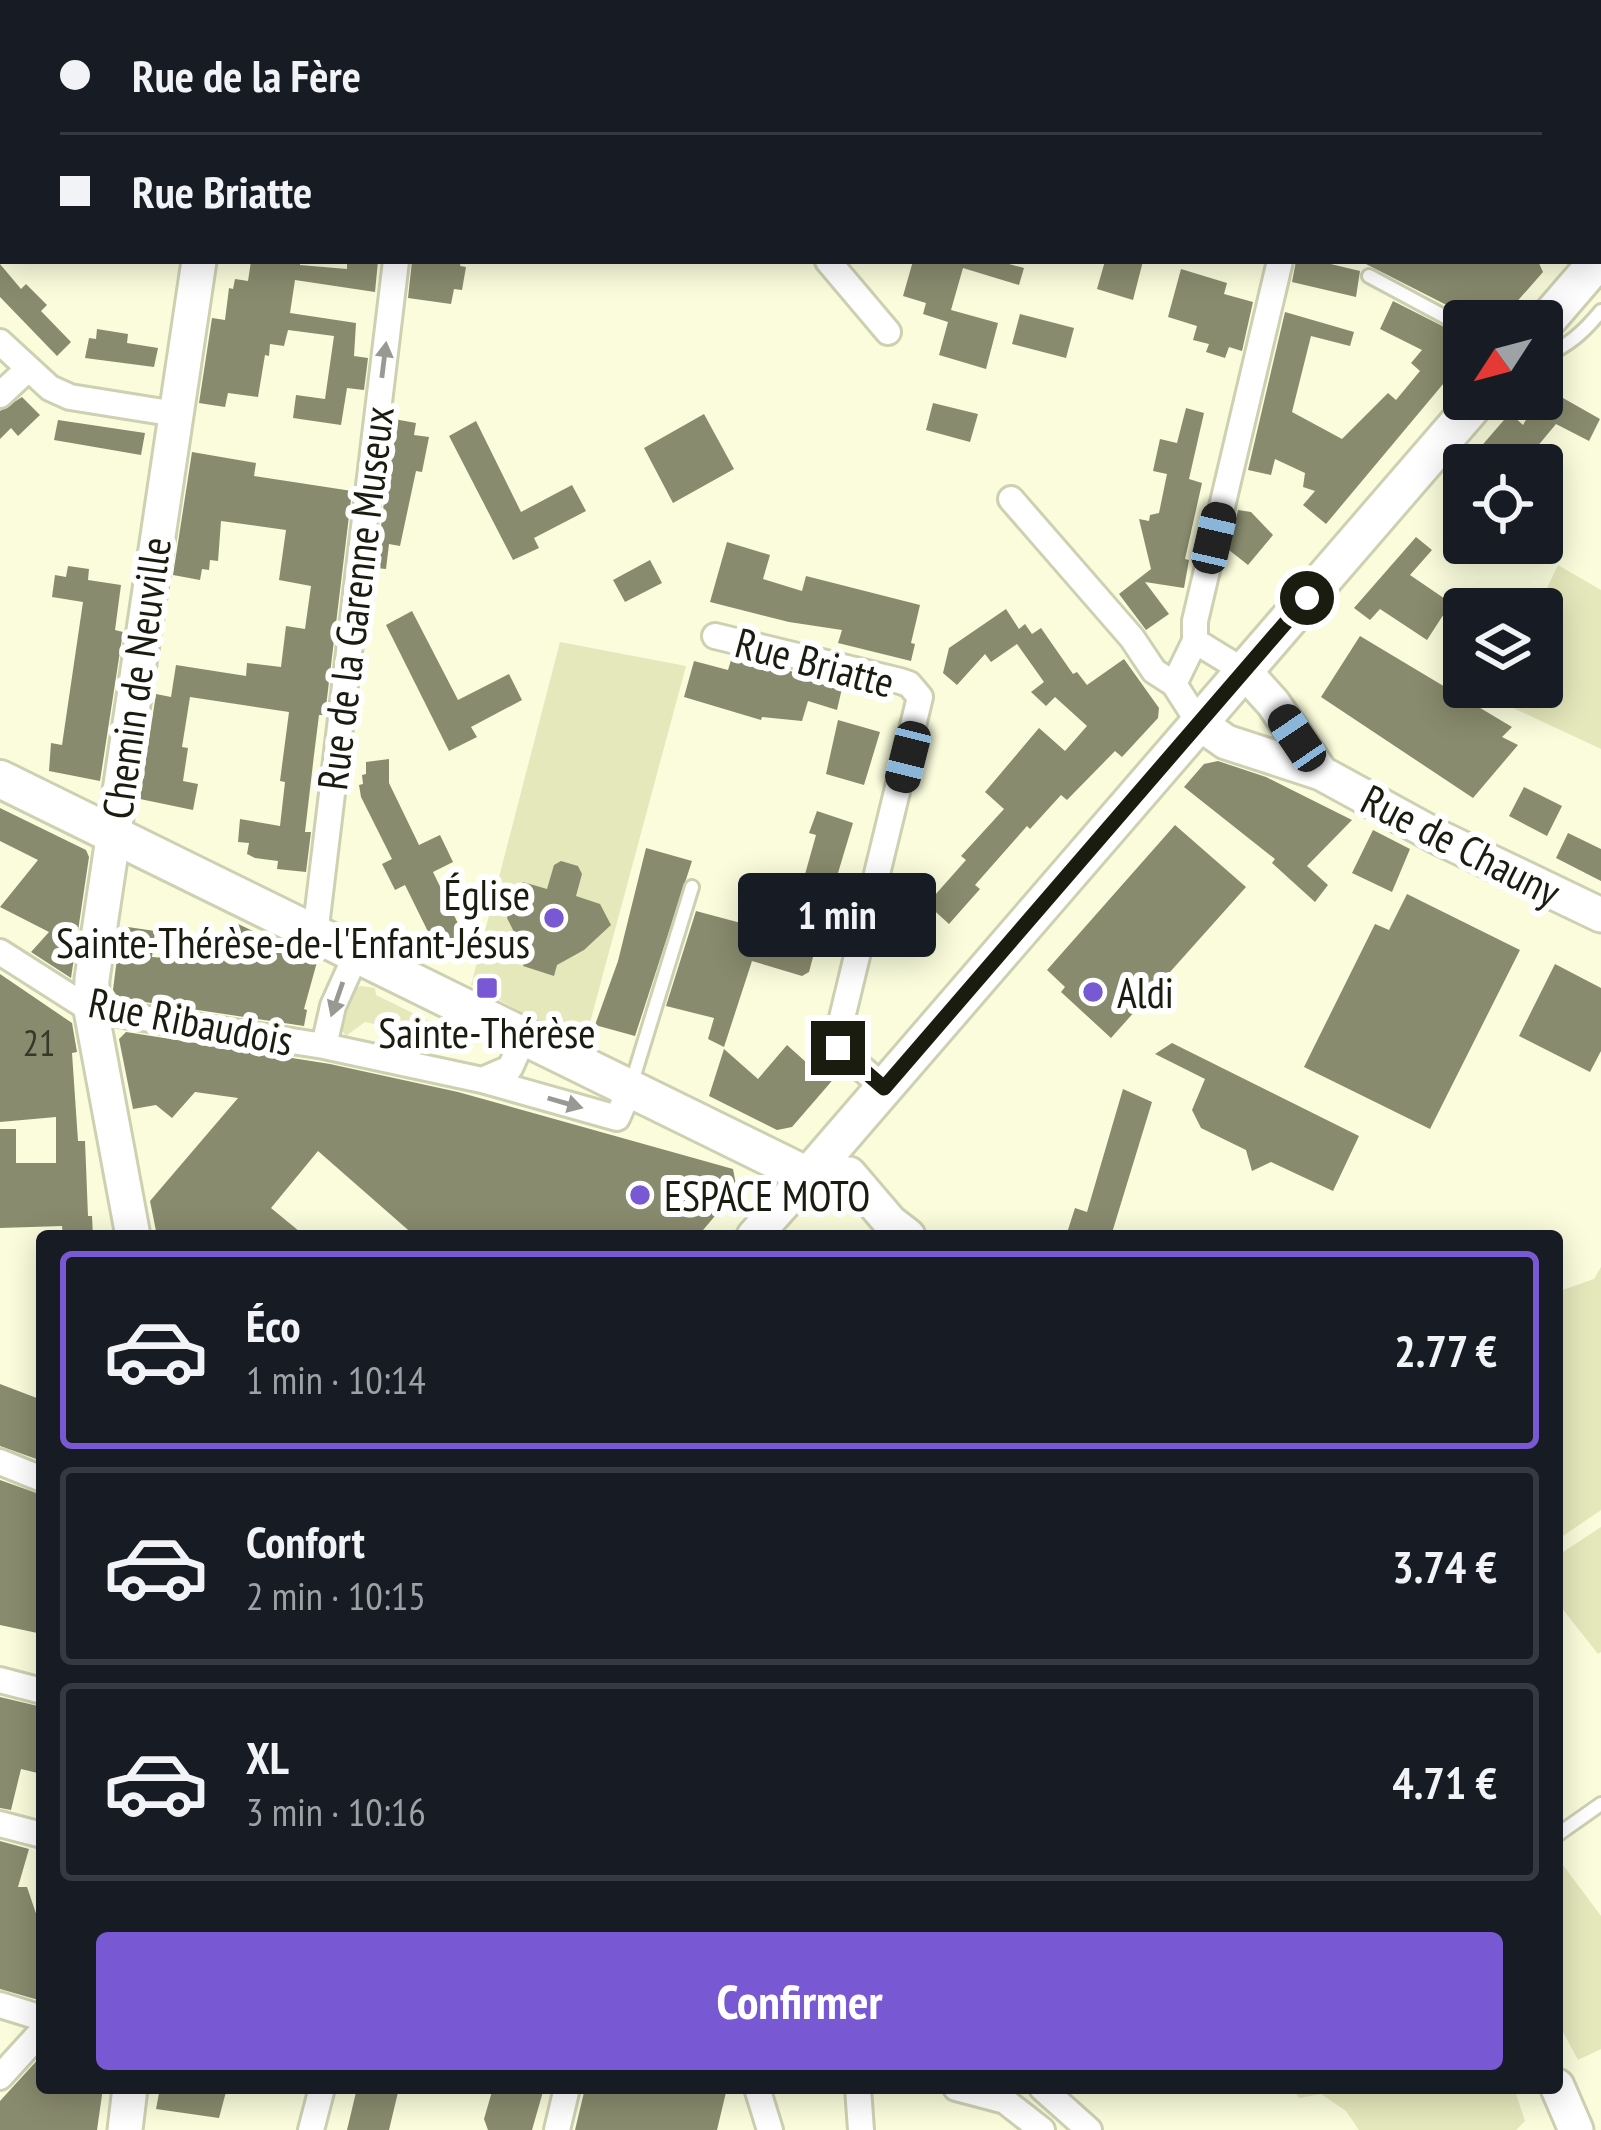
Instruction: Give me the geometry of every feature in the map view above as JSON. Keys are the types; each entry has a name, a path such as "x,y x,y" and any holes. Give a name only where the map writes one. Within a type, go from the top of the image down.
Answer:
{"main road":[{"name":"Chemin de Neuville","path":"133,1230 91,1010 199,264"},
{"path":"1563,302 1596,264"},
{"path":"759,1230 1461,420"},
{"name":"Rue de Chauny","path":"1244,671 1273,703 1321,773"},
{"name":"Rue de Chauny","path":"1199,723 1226,742 1321,773 1438,837 1601,915"},
{"path":"0,779 808,1176 849,1174 893,1230"},
{"path":"125,2130 129,2094"},
{"path":"1560,2094 1576,2130"}],"street":[{"name":"Rue de la Garenne Museux","path":"315,935 396,264"},
{"path":"831,264 888,332"},
{"path":"1174,684 1195,641 1195,621 1271,264"},
{"path":"0,342 50,388 70,397 176,414"},
{"path":"0,394 28,368"},
{"path":"1011,499 1132,638 1154,671 1174,684 1199,723"},
{"name":"Rue Briatte","path":"715,636 900,681 920,697 838,1048 884,1088"},
{"path":"1195,641 1244,671"},
{"name":"Rue Ribaudois","path":"0,952 91,1010 325,1046 482,1080 617,1118 629,1089"},
{"name":"Rue Ribaudois","path":"325,1046 333,1006 356,955"},
{"path":"482,1080 510,1068 524,1036"},
{"path":"0,1462 36,1477"},
{"path":"0,1680 36,1689"},
{"path":"0,1824 36,1833"},
{"path":"0,2005 36,2016"},
{"path":"0,2077 36,2038"},
{"path":"311,2130 320,2094"},
{"path":"556,2130 565,2094"},
{"path":"759,2094 770,2130"},
{"path":"858,2094 861,2130"},
{"path":"979,2094 1005,2101 1013,2120 1042,2130"},
{"path":"1013,2120 1033,2094"},
{"path":"1045,2094 1089,2130"}],"lane":[{"path":"1369,276 1443,316"},
{"path":"1563,348 1601,311"},
{"path":"629,1089 692,887"},
{"path":"1563,1831 1601,1804"}],"green space":[{"path":"1558,565 1601,590 1601,749 1513,708 1563,708 1563,588 1547,588"},
{"path":"560,642 686,666 584,1045 471,985"},
{"path":"361,986 375,988 376,995 437,1025 434,1031 442,1036 365,1022 346,1036 340,1027 346,1003"},
{"path":"1601,1267 1601,1510 1563,1536 1563,1290 1594,1279"},
{"path":"1601,1527 1598,1654 1563,1610 1563,1552"},
{"path":"1563,1865 1601,1916 1601,2049 1578,2060 1563,2032"},
{"path":"1321,2094 1516,2094 1525,2121 1516,2130 1359,2130 1346,2111"}],"building":[{"path":"0,264 21,289 26,284 47,305 41,311 71,342 57,356 0,297"},
{"path":"251,264 347,269 347,264 378,264 375,292 295,280 290,313 356,323 354,356 368,358 364,390 347,388 341,425 293,418 296,395 325,399 334,336 288,330 284,346 270,344 269,356 265,355 258,397 228,393 225,407 199,403 212,318 225,320 229,288 233,289 235,279 248,281"},
{"path":"412,264 466,267 462,290 454,289 451,304 408,298"},
{"path":"912,264 1024,268 1019,285 963,268 951,310 998,323 986,369 939,355 948,322 923,314 926,303 903,296"},
{"path":"1104,264 1142,264 1133,300 1097,289"},
{"path":"1295,264 1331,264 1360,271 1356,297 1292,282"},
{"path":"1366,264 1539,264 1543,272 1518,300 1443,303"},
{"path":"1181,269 1227,283 1224,294 1253,302 1242,351 1229,347 1225,358 1206,352 1209,344 1193,340 1197,326 1168,317"},
{"path":"1393,301 1443,326 1443,384 1326,524 1303,505 1315,491 1303,487 1305,473 1275,459 1271,475 1248,470 1285,312 1354,332 1350,346 1311,336 1292,412 1342,439 1388,393 1396,400 1420,371 1411,363 1422,350 1380,329"},
{"path":"1020,314 1074,328 1066,358 1012,344"},
{"path":"97,329 128,334 127,343 158,348 154,367 85,358 89,338 96,339"},
{"path":"22,397 40,415 18,436 11,428 0,439 0,411"},
{"path":"1563,398 1600,419 1589,441 1556,424 1539,444 1483,444 1504,420 1523,425 1526,420 1563,420"},
{"path":"933,403 978,414 970,442 926,430"},
{"path":"1186,408 1204,413 1189,479 1202,483 1185,559 1189,560 1184,588 1145,582 1169,614 1146,630 1119,594 1151,569 1139,519 1149,521 1150,515 1159,513 1167,474 1153,471 1160,439 1177,443"},
{"path":"704,414 734,469 673,503 644,448"},
{"path":"394,419 416,423 414,435 429,437 422,472 416,471 400,546 389,544 386,569 376,568"},
{"path":"58,420 145,433 141,455 54,440"},
{"path":"476,421 521,512 572,485 586,511 534,538 539,548 513,560 449,436"},
{"path":"192,452 256,463 254,476 352,491 325,715 319,715 314,755 305,832 311,832 306,872 277,869 278,861 255,858 247,854 249,843 238,842 240,819 280,826 289,712 190,697 182,747 188,748 183,781 198,784 193,810 140,799 156,694 171,697 176,665 246,676 247,663 281,667 286,626 305,629 311,586 279,580 286,530 221,521 218,561 210,560 200,580 173,575"},
{"path":"1238,510 1251,512 1273,535 1248,565 1229,550"},
{"path":"1416,537 1432,550 1410,575 1443,598 1443,615 1427,640 1380,609 1370,620 1354,608"},
{"path":"727,542 770,555 763,579 802,591 806,576 920,605 911,661 838,643 842,630 710,602"},
{"path":"650,560 662,583 625,602 613,580"},
{"path":"68,566 89,569 88,580 121,585 115,630 123,632 100,781 49,771 51,743 62,745 83,602 52,597 55,575 66,577"},
{"path":"1006,609 1019,629 1025,624 1032,634 1041,628 1073,674 1077,672 1087,685 1124,659 1159,708 1158,718 1122,757 1115,751 1067,800 1061,795 1030,829 1027,826 975,885 980,889 949,924 927,904 966,860 961,856 1004,809 985,792 1039,728 1065,751 1087,726 1055,697 1046,706 1031,692 1044,682 1017,644 991,662 985,654 957,685 943,673 949,648"},
{"path":"412,611 458,700 509,674 522,700 471,727 477,737 449,751 386,625"},
{"path":"1360,636 1443,686 1443,708 1480,708 1512,727 1502,737 1518,745 1473,798 1321,697"},
{"path":"732,657 843,684 837,710 808,701 802,721 761,720 684,697 694,661 728,670"},
{"path":"838,720 880,732 864,785 826,774"},
{"path":"389,759 389,783 419,845 440,835 453,862 433,872 466,940 439,954 405,885 395,890 382,864 392,859 361,797 359,785 366,762"},
{"path":"1218,761 1266,777 1352,820 1307,866 1328,885 1315,902 1272,863 1275,859 1184,787 1204,764"},
{"path":"1524,787 1562,806 1547,836 1509,816"},
{"path":"0,808 86,850 89,857 71,978 31,952 49,932 0,907 38,860 0,841"},
{"path":"817,811 853,823 838,873 859,878 841,953 816,946 809,972 802,976 752,961 724,1047 708,1039 714,1018 666,1006 696,911 752,926 757,906 778,913 788,900 797,903 816,835 809,833"},
{"path":"1175,825 1246,887 1111,1038 1061,992 1065,987 1047,970"},
{"path":"1373,830 1410,849 1392,892 1352,873"},
{"path":"1568,833 1601,849 1601,881 1556,858"},
{"path":"646,848 692,861 635,1036 595,1025 618,961"},
{"name":"Église Sainte-Thérèse-de-l'Enfant-Jésus","path":"561,861 578,866 582,874 576,896 600,904 611,925 584,950 557,965 554,976 523,966 526,956 507,918 516,886 523,882 547,889 554,865"},
{"path":"1407,894 1520,950 1430,1129 1304,1067 1375,924 1389,930"},
{"path":"232,921 317,962 304,1026 138,1001 117,996 113,990 121,926 155,931 152,957 223,962"},
{"path":"1555,964 1601,988 1601,1051 1590,1072 1519,1036"},
{"path":"0,974 72,1023 78,1141 85,1141 93,1230 0,1228 0,1129 16,1129 16,1163 56,1163 56,1117 0,1122"},
{"path":"126,1032 330,1064 458,1092 733,1169 737,1190 703,1230 408,1230 318,1151 271,1208 298,1230 156,1230 150,1201 238,1098 195,1092 172,1118 156,1105 133,1109 119,1039"},
{"path":"1172,1043 1359,1136 1333,1191 1271,1162 1252,1171 1246,1150 1201,1128 1192,1110 1205,1079 1155,1054"},
{"path":"787,1045 807,1063 815,1055 837,1075 792,1127 777,1130 709,1096 724,1049 758,1079"},
{"path":"1123,1089 1152,1102 1113,1230 1068,1230 1075,1208 1087,1212"},
{"path":"0,1384 36,1398 36,1459 0,1446"},
{"path":"0,1480 36,1493 36,1633 0,1625"},
{"path":"0,1697 36,1706 36,1773 21,1769 11,1810 0,1808"},
{"path":"0,1841 29,1849 18,1887 27,1887 36,1913 36,1999 0,1989"},
{"path":"36,2062 36,2094 102,2094 97,2130 0,2130 0,2101"},
{"path":"159,2094 225,2094 219,2118 156,2109"},
{"path":"356,2094 398,2094 389,2130 347,2130"},
{"path":"491,2094 542,2094 532,2130 488,2130 484,2119"},
{"path":"584,2094 726,2094 717,2130 575,2130"}],"place":[{"name":"Église Sainte-Thérèse-de-l'Enfant-Jésus","path":"554,918"},
{"name":"Sainte-Thérèse","path":"487,988"},
{"name":"Aldi","path":"1093,992"},
{"name":"ESPACE MOTO","path":"640,1195"}],"route":[{"path":"838,1048 884,1088 1307,598"}]}
